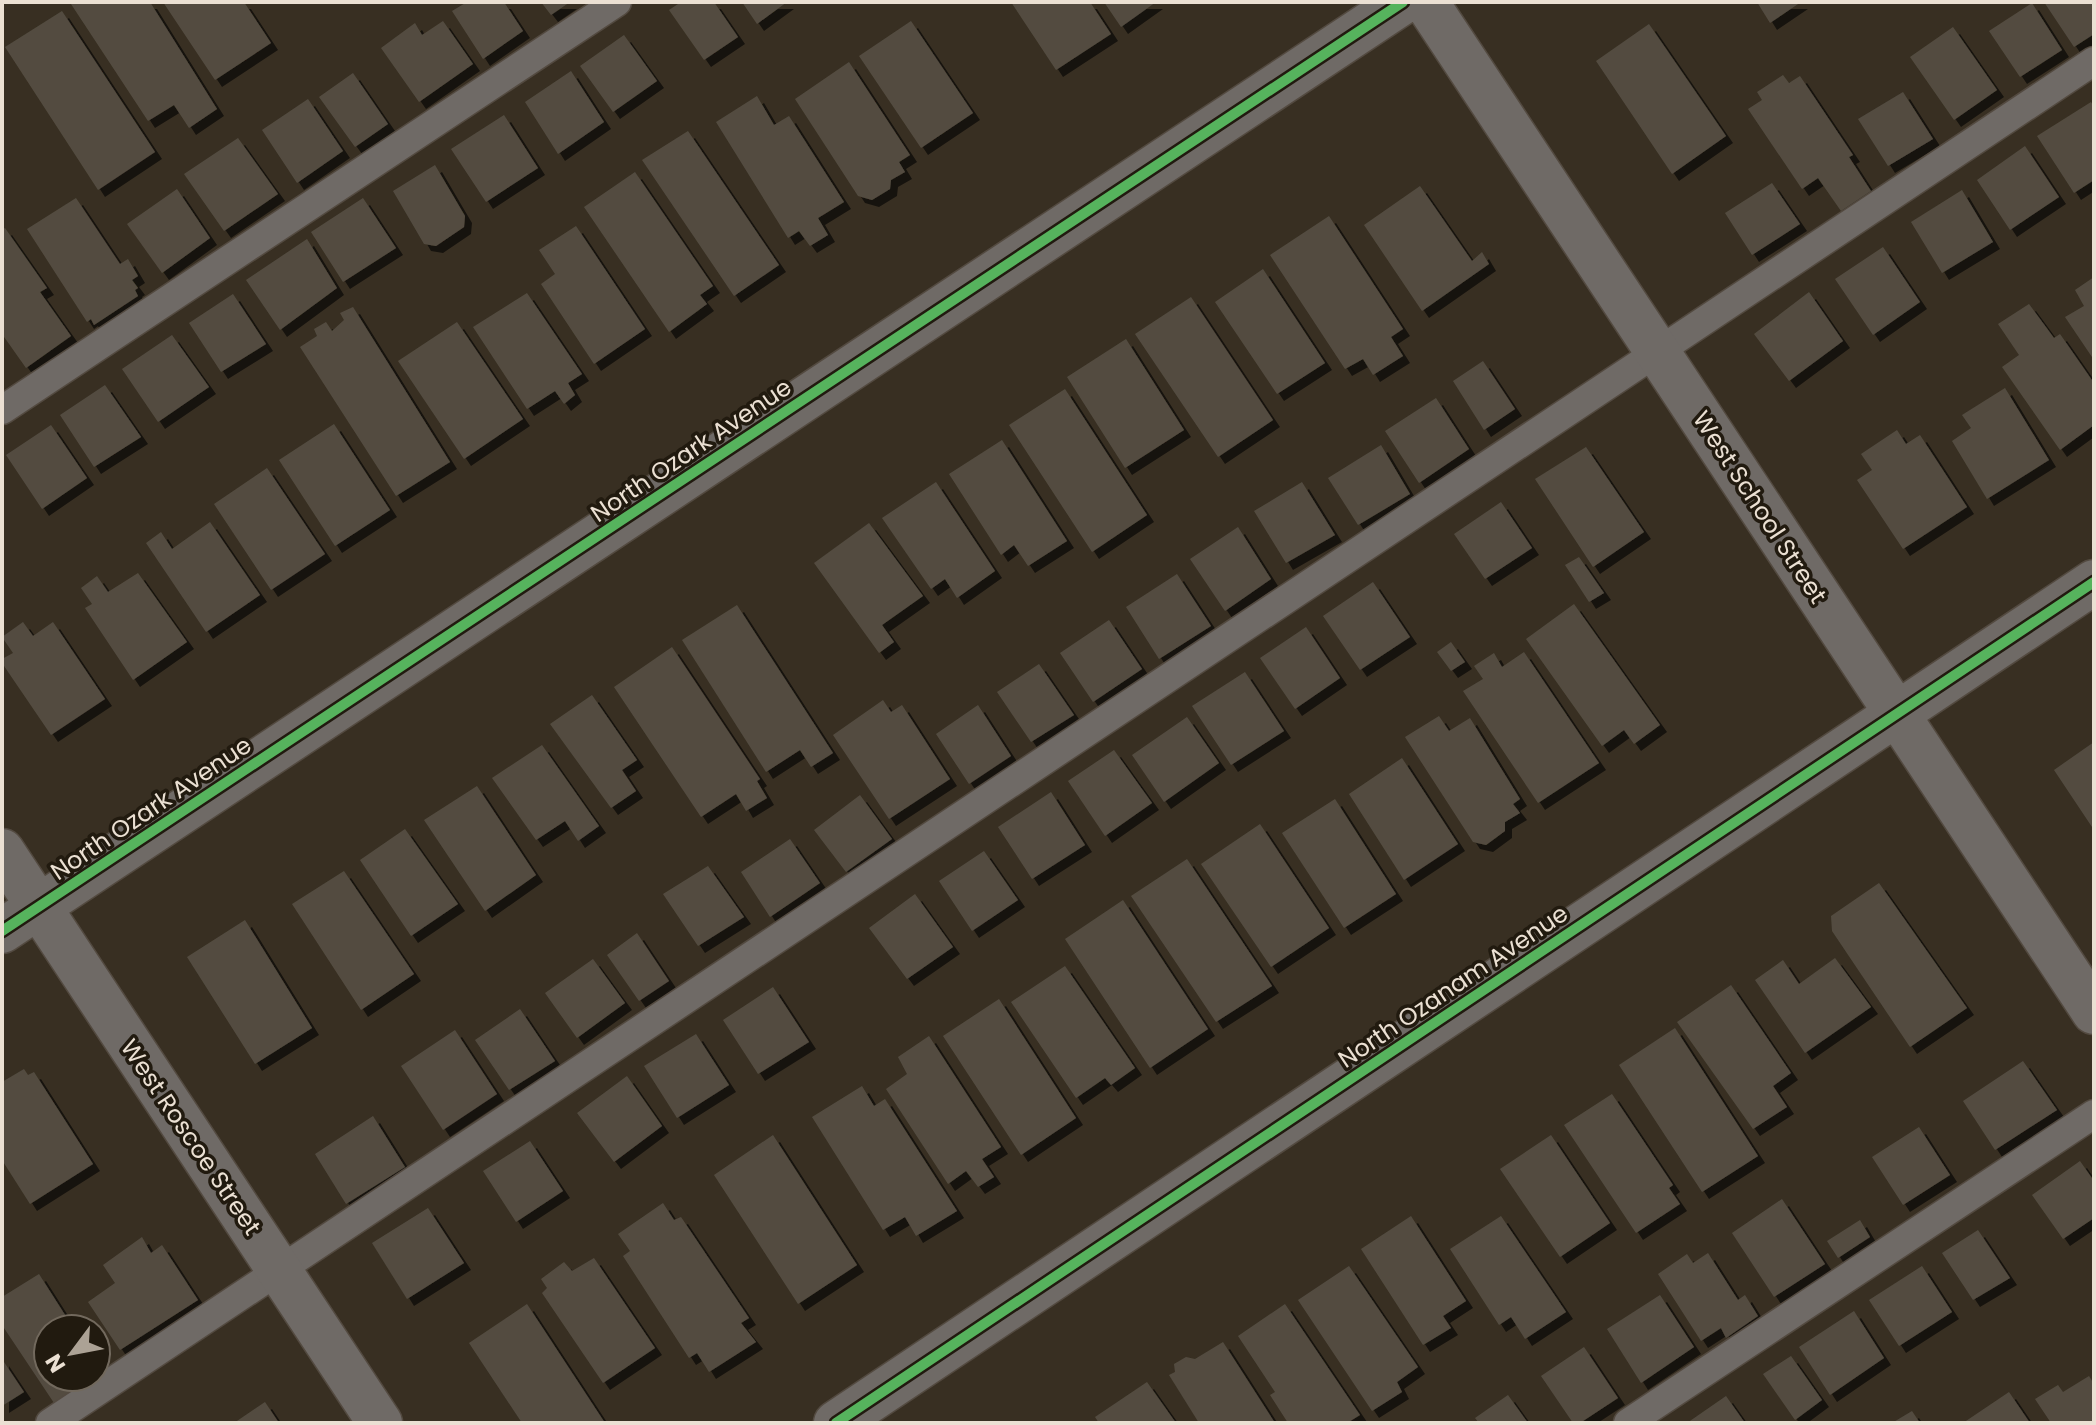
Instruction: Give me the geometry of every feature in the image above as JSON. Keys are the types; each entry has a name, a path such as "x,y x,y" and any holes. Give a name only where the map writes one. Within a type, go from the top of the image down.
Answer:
{"street":[{"name":"North Ozark Avenue","path":"2,931 1403,2"},
{"name":"West School Street","path":"1426,2 2094,1012"},
{"name":"North Ozanam Avenue","path":"836,1423 2094,582"},
{"name":"West Roscoe Street","path":"2,851 380,1423"}],"lane":[{"path":"2,410 617,2"},
{"path":"50,1423 2094,61"},
{"path":"1628,1423 2094,1114"}],"building":[{"path":"150,2 217,109 189,128 174,105 148,121 71,4"},
{"path":"163,2 244,2 271,43 215,80"},
{"path":"467,2 504,2 523,31 483,59 452,11"},
{"path":"541,2 570,2 551,15"},
{"path":"681,2 714,2 738,37 704,60 669,10"},
{"path":"742,2 787,2 757,24"},
{"path":"1011,2 1090,2 1111,34 1056,70"},
{"path":"1104,2 1156,2 1121,27"},
{"path":"1757,2 1801,2 1770,23"},
{"path":"2044,2 2094,2 2094,34 2074,47"},
{"path":"2032,3 2062,50 2020,77 1989,31"},
{"path":"62,11 155,152 98,190 5,47"},
{"path":"443,21 473,64 419,102 381,48 415,23 422,35"},
{"path":"911,21 973,113 921,148 859,56"},
{"path":"1649,24 1726,136 1672,174 1596,61"},
{"path":"1953,27 1997,90 1954,120 1910,57"},
{"path":"624,35 657,81 613,112 580,66"},
{"path":"849,62 910,155 899,162 905,172 891,180 890,189 872,200 858,196 795,99"},
{"path":"571,71 604,122 558,154 525,102"},
{"path":"353,73 388,124 355,147 319,97"},
{"path":"1783,75 1789,83 1800,76 1853,155 1849,157 1871,191 1841,211 1818,178 1802,189 1748,109 1762,100 1757,92"},
{"path":"1903,92 1933,139 1888,166 1858,119"},
{"path":"757,96 774,125 789,116 844,202 818,218 828,235 810,246 799,231 788,238 716,122"},
{"path":"308,99 343,151 297,183 262,130"},
{"path":"2091,102 2094,107 2094,180 2074,193 2037,136"},
{"path":"504,115 538,168 486,202 451,149"},
{"path":"688,131 779,265 734,296 642,160"},
{"path":"238,138 278,194 224,231 184,174"},
{"path":"2025,146 2059,197 2010,230 1977,180"},
{"path":"435,165 465,216 464,227 436,246 424,244 393,191"},
{"path":"635,172 713,286 700,295 707,304 669,332 584,207"},
{"path":"1772,183 1800,224 1752,255 1725,213"},
{"path":"1420,186 1472,261 1482,252 1489,264 1422,311 1364,225"},
{"path":"177,189 210,238 162,273 127,224"},
{"path":"1962,190 1993,242 1942,273 1911,222"},
{"path":"76,198 120,264 128,259 138,276 132,280 138,288 135,290 138,296 94,325 91,319 87,322 27,229"},
{"path":"363,198 396,248 343,282 311,232"},
{"path":"1329,216 1403,329 1391,337 1403,356 1373,375 1363,359 1345,369 1270,255"},
{"path":"576,226 645,329 594,364 541,284 555,274 539,250"},
{"path":"5,228 47,288 40,292 71,336 26,368 2,334 2,230"},
{"path":"307,239 337,288 280,330 246,280"},
{"path":"1883,247 1920,302 1873,335 1835,279"},
{"path":"1263,269 1325,363 1277,394 1215,302"},
{"path":"2094,277 2094,360 2065,317 2084,306 2075,290"},
{"path":"1809,292 1843,341 1789,381 1754,334"},
{"path":"527,293 582,374 568,383 575,395 564,404 555,391 527,409 473,327"},
{"path":"233,294 266,344 221,372 189,323"},
{"path":"1191,297 1273,420 1218,457 1135,334"},
{"path":"2029,304 2054,338 2060,334 2094,383 2094,425 2060,450 2002,367 2019,355 1998,324"},
{"path":"353,307 450,462 396,496 300,347 317,336 314,329 326,322 332,331 344,320 340,313"},
{"path":"457,322 523,419 464,459 398,361"},
{"path":"172,335 209,387 158,422 122,369"},
{"path":"1126,339 1184,430 1125,468 1067,377"},
{"path":"1483,361 1515,409 1484,430 1453,381"},
{"path":"105,385 141,437 94,467 60,415"},
{"path":"2005,388 2049,460 1987,499 1952,441 1971,428 1962,415"},
{"path":"1065,389 1147,515 1092,552 1009,425"},
{"path":"1436,398 1469,449 1419,483 1385,431"},
{"path":"334,424 390,510 335,546 279,460"},
{"path":"51,425 87,478 42,509 6,455"},
{"path":"1897,430 1906,444 1920,435 1967,507 1903,549 1857,480 1872,470 1861,454"},
{"path":"1002,440 1067,541 1028,566 1014,545 1001,555 949,474"},
{"path":"1381,445 1410,494 1358,525 1328,478"},
{"path":"1586,447 1644,532 1593,567 1535,479"},
{"path":"267,468 325,554 271,590 214,504"},
{"path":"936,482 995,571 957,598 945,579 931,589 882,518"},
{"path":"1302,482 1335,535 1286,563 1254,511"},
{"path":"1501,502 1532,548 1485,579 1454,534"},
{"path":"210,522 260,595 206,632 146,543 161,532 172,549"},
{"path":"869,523 923,596 882,625 894,642 879,653 814,563"},
{"path":"1238,527 1271,579 1225,611 1190,559"},
{"path":"1579,557 1604,593 1589,602 1565,565"},
{"path":"138,573 187,642 133,680 85,608 92,604 81,588 97,576 108,592"},
{"path":"1177,574 1211,626 1159,659 1126,607"},
{"path":"1373,582 1410,637 1360,670 1323,616"},
{"path":"1574,604 1660,725 1634,744 1624,730 1602,746 1526,639"},
{"path":"737,605 833,753 811,767 800,750 766,772 682,640"},
{"path":"1109,620 1142,669 1093,702 1060,653"},
{"path":"23,622 33,636 53,622 105,699 51,735 2,663 2,659 13,653 2,637"},
{"path":"1306,627 1340,678 1295,709 1260,658"},
{"path":"1451,642 1465,662 1451,671 1437,652"},
{"path":"672,647 760,779 757,781 767,798 746,811 736,794 701,817 614,687"},
{"path":"1524,652 1599,763 1538,803 1463,691 1483,679 1474,666 1494,653 1502,667"},
{"path":"1039,664 1074,715 1031,742 997,692"},
{"path":"1245,672 1284,731 1231,765 1192,706"},
{"path":"592,695 637,760 622,770 636,791 611,808 550,724"},
{"path":"883,700 891,712 902,705 950,779 889,819 833,735"},
{"path":"978,705 1011,756 969,784 936,734"},
{"path":"1439,716 1449,731 1470,718 1520,799 1513,804 1520,813 1505,822 1505,831 1486,845 1473,842 1405,737"},
{"path":"1187,717 1219,763 1164,802 1132,755"},
{"path":"2094,742 2094,830 2054,770"},
{"path":"542,745 599,826 578,841 565,821 536,840 492,778"},
{"path":"1114,750 1152,803 1105,836 1068,781"},
{"path":"1402,758 1458,844 1404,880 1349,794"},
{"path":"477,786 536,875 485,911 424,820"},
{"path":"1051,792 1085,845 1032,879 998,827"},
{"path":"860,795 892,839 846,872 814,830"},
{"path":"1335,799 1396,894 1344,928 1282,833"},
{"path":"1260,824 1329,928 1271,967 1201,864"},
{"path":"405,829 458,904 411,936 360,860"},
{"path":"790,839 820,883 770,917 741,872"},
{"path":"984,851 1018,900 972,931 939,881"},
{"path":"1187,859 1272,986 1216,1022 1131,896"},
{"path":"708,866 744,917 698,946 663,894"},
{"path":"344,871 414,974 361,1010 292,904"},
{"path":"1879,883 1967,1008 1910,1047 1832,931 1831,916"},
{"path":"915,894 953,947 907,979 869,928"},
{"path":"1123,900 1208,1029 1150,1068 1065,939"},
{"path":"245,920 312,1028 255,1064 187,957"},
{"path":"637,933 669,981 639,1001 607,955"},
{"path":"1835,958 1871,1007 1805,1053 1755,980 1783,960 1799,984"},
{"path":"593,959 625,1003 577,1038 545,993"},
{"path":"1065,966 1135,1068 1111,1085 1105,1078 1076,1098 1011,1002"},
{"path":"1731,985 1791,1073 1773,1086 1787,1107 1753,1129 1677,1022"},
{"path":"773,987 809,1042 758,1074 723,1020"},
{"path":"999,999 1076,1118 1021,1155 943,1036"},
{"path":"520,1009 555,1061 509,1090 475,1040"},
{"path":"1675,1028 1758,1156 1702,1192 1619,1065"},
{"path":"455,1030 497,1094 443,1130 401,1066"},
{"path":"696,1034 729,1085 677,1118 644,1066"},
{"path":"929,1036 1001,1147 982,1159 994,1177 978,1187 966,1171 948,1184 886,1089 907,1074 898,1057"},
{"path":"2023,1061 2057,1110 1995,1150 1963,1101"},
{"path":"24,1069 28,1075 34,1072 93,1164 30,1204 2,1160 2,1082"},
{"path":"627,1076 662,1126 614,1162 577,1113"},
{"path":"862,1086 874,1106 885,1099 957,1211 916,1236 905,1217 883,1230 812,1117"},
{"path":"1612,1094 1673,1185 1669,1188 1680,1204 1636,1233 1564,1125"},
{"path":"373,1116 405,1167 346,1204 315,1154"},
{"path":"1919,1127 1950,1175 1903,1205 1872,1157"},
{"path":"773,1135 857,1265 798,1304 714,1175"},
{"path":"1551,1135 1610,1223 1560,1257 1500,1169"},
{"path":"530,1141 563,1191 516,1222 483,1171"},
{"path":"2080,1161 2094,1181 2094,1218 2063,1239 2032,1195"},
{"path":"1782,1199 1825,1264 1774,1297 1732,1233"},
{"path":"663,1203 674,1220 681,1217 749,1318 741,1323 756,1342 709,1372 697,1353 689,1358 623,1256 630,1251 618,1234"},
{"path":"428,1208 464,1263 407,1299 372,1243"},
{"path":"1411,1216 1466,1301 1443,1316 1451,1328 1423,1345 1361,1249"},
{"path":"1501,1216 1566,1312 1525,1339 1511,1317 1499,1325 1450,1249"},
{"path":"1860,1220 1870,1237 1838,1258 1827,1241"},
{"path":"1978,1230 2010,1278 1973,1300 1942,1253"},
{"path":"142,1237 151,1253 162,1245 198,1300 120,1350 112,1338 112,1313 95,1313 88,1302 115,1283 103,1265"},
{"path":"1708,1253 1738,1300 1745,1295 1758,1316 1726,1338 1721,1328 1701,1341 1658,1274 1687,1254 1693,1263"},
{"path":"594,1258 655,1348 603,1383 542,1293 547,1288 541,1279 564,1262 572,1271"},
{"path":"1349,1266 1418,1367 1397,1382 1402,1392 1372,1411 1298,1300"},
{"path":"1922,1266 1952,1312 1899,1346 1869,1300"},
{"path":"39,1274 64,1313 32,1313 32,1370 2,1325 2,1297"},
{"path":"1660,1295 1694,1347 1641,1383 1607,1329"},
{"path":"527,1304 605,1423 522,1423 469,1343"},
{"path":"1285,1304 1360,1415 1347,1423 1288,1423 1270,1395 1275,1392 1238,1336"},
{"path":"1854,1311 1884,1358 1830,1395 1799,1347"},
{"path":"1223,1342 1275,1423 1199,1423 1169,1375 1175,1372 1174,1364 1186,1357 1195,1359"},
{"path":"1584,1347 1618,1398 1580,1423 1573,1423 1541,1376"},
{"path":"1791,1356 1822,1400 1795,1420 1763,1374"},
{"path":"2,1359 24,1392 2,1406"},
{"path":"2089,1376 2094,1384 2094,1423 2051,1423 2035,1399 2058,1385 2063,1392"},
{"path":"1147,1382 1176,1423 1099,1423 1095,1417"},
{"path":"2009,1392 2030,1423 1963,1423"},
{"path":"47,1393 69,1393 54,1403"},
{"path":"1508,1395 1528,1423 1479,1423 1475,1418"},
{"path":"1726,1396 1745,1423 1687,1423"},
{"path":"265,1402 279,1423 234,1423"},
{"path":"1912,1411 1920,1423 1892,1423"}],"cycle path":[{"path":"2,931 1403,2"},
{"path":"836,1423 2094,582"}]}
